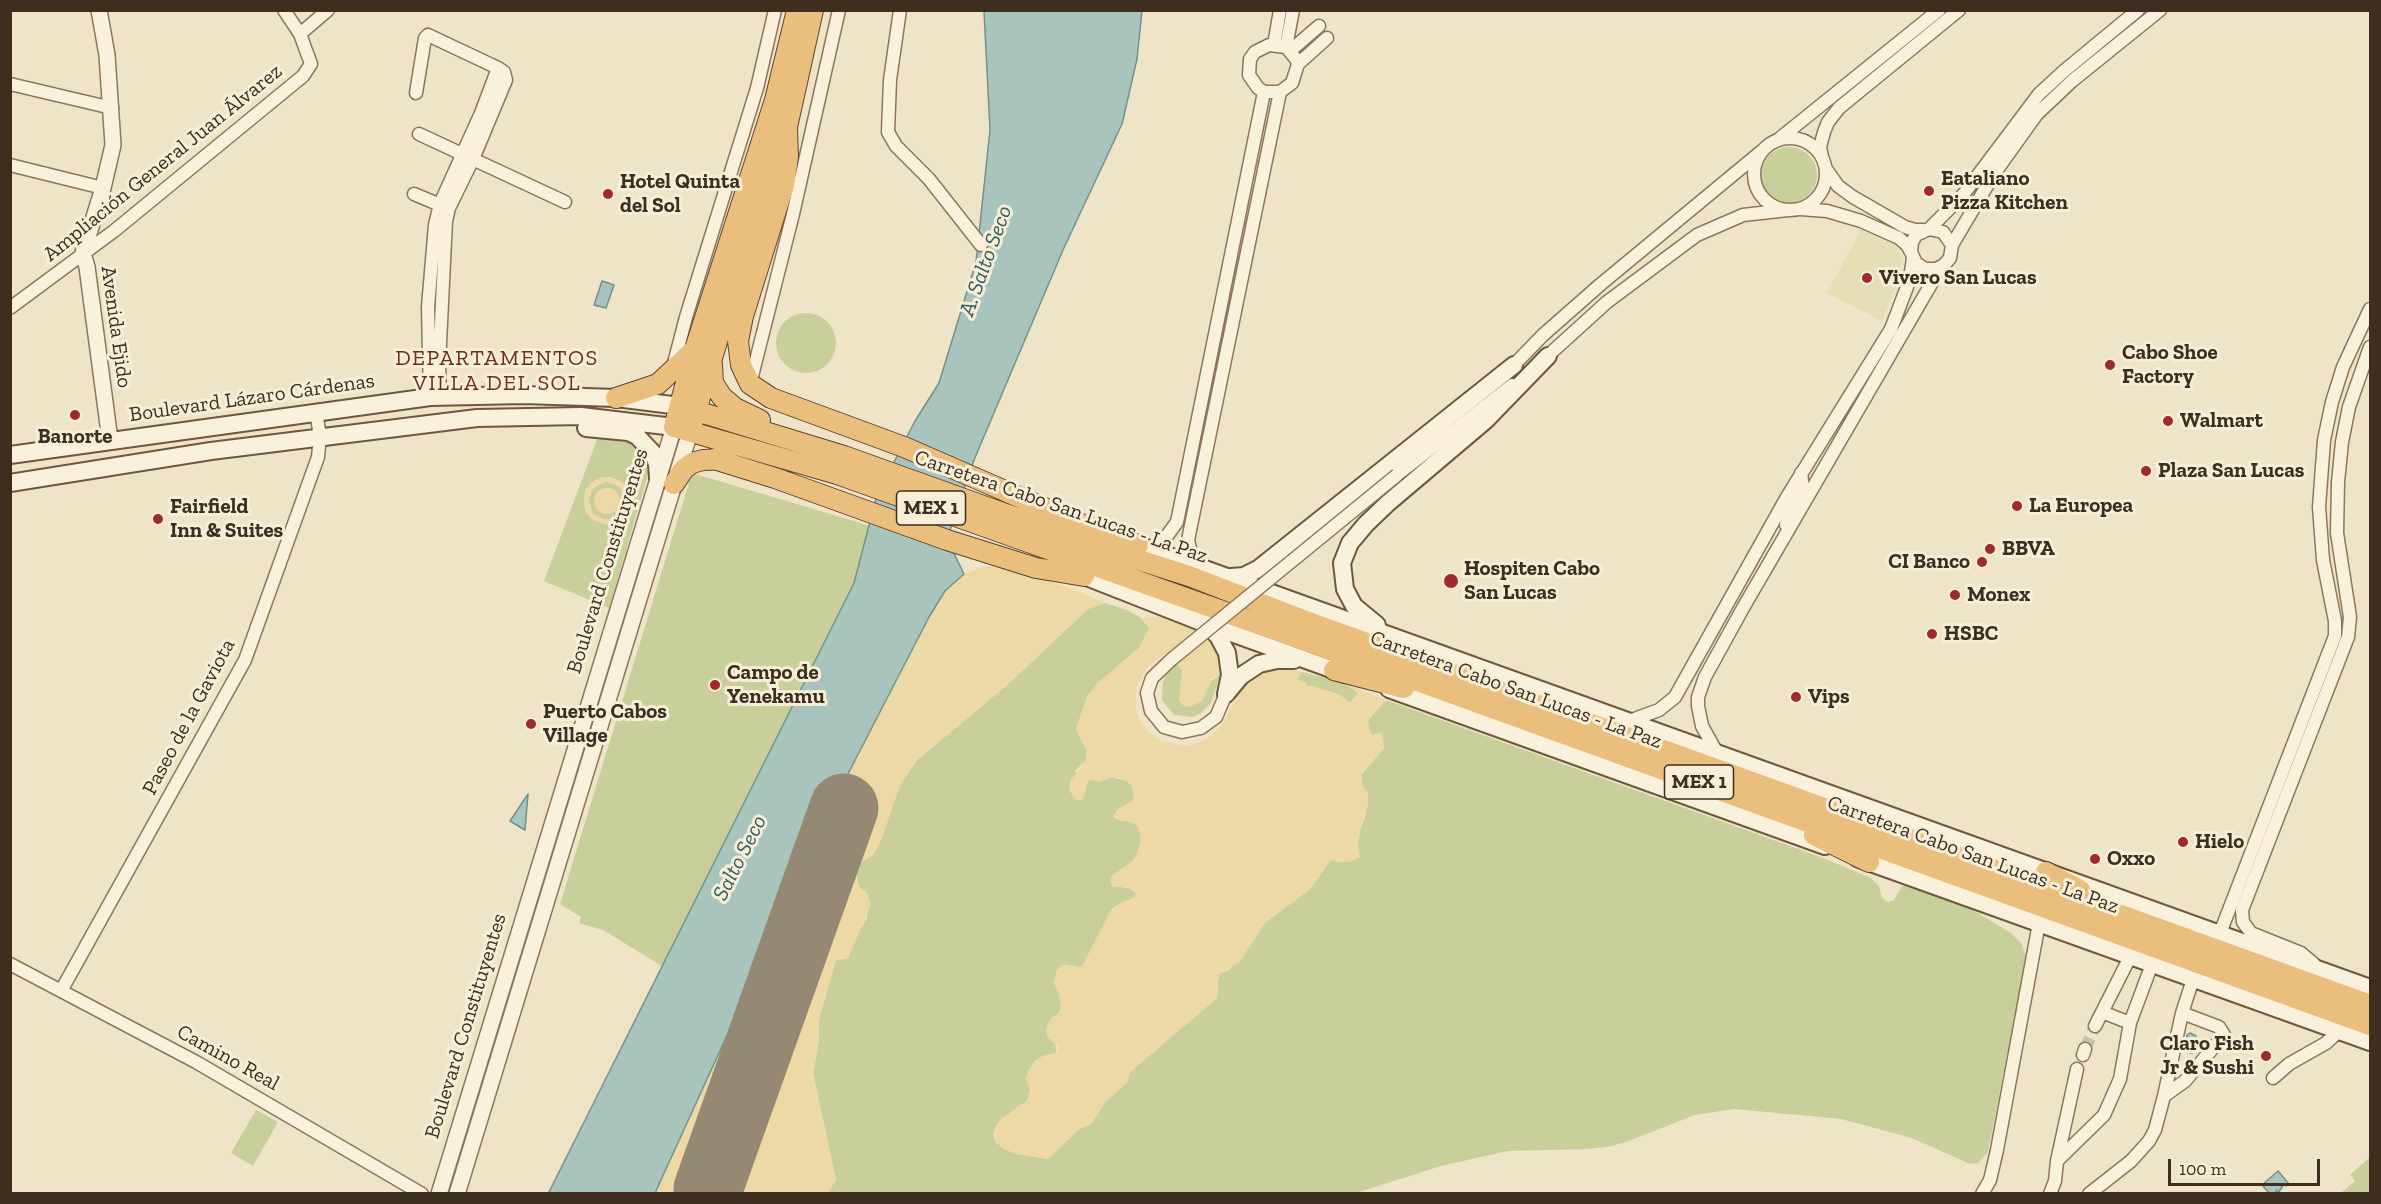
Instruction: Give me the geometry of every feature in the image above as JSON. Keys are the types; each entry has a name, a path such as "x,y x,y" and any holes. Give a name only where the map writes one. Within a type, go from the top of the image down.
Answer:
{"highway":[{"name":"Boulevard Constituyentes","path":"682,429 688,408 695,349 775,100 796,10"},
{"name":"Boulevard Constituyentes","path":"688,408 714,356 736,279 787,127 813,10"},
{"path":"787,127 788,157 784,185 743,316 738,341 741,365 750,384 771,398 904,447 1061,516 1142,547"},
{"path":"616,398 658,384 672,374 695,349"},
{"name":"MEX 1","path":"714,356 713,383 722,397 730,404 825,449"},
{"name":"Carretera Cabo San Lucas - La Paz","path":"688,408 844,456 1030,536 1092,545 1189,576 1306,621 2370,1005"},
{"name":"Carretera Cabo San Lucas - La Paz","path":"682,429 808,465 1030,536 1510,715 2370,1024"},
{"path":"666,481 692,463 714,459 774,459 808,465"},
{"path":"714,459 775,478 946,540 1036,568 1084,576"},
{"path":"1030,536 1084,576"},
{"path":"1092,545 1142,547"},
{"path":"1306,621 1392,636"},
{"path":"1334,670 1510,715"},
{"path":"1725,791 1869,862"},
{"path":"2046,872 2169,933"},
{"path":"2314,1004 2370,1034"}],"main road":[{"path":"1392,636 1362,615 1345,589 1342,564 1350,543 1388,503 1486,420 1548,356"},
{"path":"1215,573 1244,576 1258,569 1514,365"},
{"name":"Boulevard Lázaro Cárdenas","path":"10,455 435,397 524,394 616,398 688,408"},
{"path":"10,483 320,436 435,422 528,416 581,416 682,429"},
{"path":"435,422 537,424 628,432 642,440 653,453 666,481"},
{"path":"1142,547 2370,988"},
{"path":"1084,576 1201,622 2370,1042"},
{"path":"1201,622 1218,636 1227,653 1230,675 1226,694"},
{"path":"1226,694 1241,676 1264,663 1283,660 1312,662"}],"street":[{"name":"Avenida Ejido","path":"99,10 107,55 113,145 104,188 83,253 87,267 111,440"},
{"path":"284,10 300,34 328,10"},
{"path":"672,374 686,317 757,88 775,10"},
{"path":"750,384 793,214 839,10"},
{"path":"900,10 890,80 888,132 896,146 929,180 981,245"},
{"path":"1280,10 1283,48 1296,58 1298,64"},
{"path":"1283,48 1293,10"},
{"path":"1466,420 1543,335 1601,284 1939,10"},
{"path":"1952,244 1943,232 1915,230 1853,197 1835,183 1824,163 1814,148 1803,141 1788,139 1768,147 1755,169 1758,189 1771,204 1792,210 1808,205 1819,195 1825,181 1824,163 1820,150 1821,141 1833,114 1848,99 1959,10"},
{"path":"1629,722 1659,710 1675,697 1801,473 1891,329 1910,279 1914,238 1963,195 2013,127 2050,83 2138,10"},
{"path":"1717,753 1707,736 1700,716 1698,706 1701,687 1743,608 1941,267 1950,258 1952,244 2000,164 2037,114 2072,81 2160,10"},
{"path":"1319,26 1283,48 1261,47 1255,52 1249,67 1252,82 1264,92 1280,92 1292,83 1298,64 1327,38"},
{"name":"Ampliación General Juan Álvarez","path":"10,308 114,231 303,76 311,64 300,34"},
{"path":"416,93 425,38 428,35 498,68 504,72 506,80 444,206 446,221 439,364 435,397"},
{"path":"10,84 112,108"},
{"path":"1142,547 1161,544 1177,522 1264,92"},
{"path":"1215,573 1194,557 1188,542 1280,92"},
{"path":"419,134 566,202"},
{"path":"1249,163 1265,165"},
{"path":"10,165 104,188"},
{"path":"414,194 444,206"},
{"path":"1226,694 1216,717 1201,728 1182,732 1164,727 1151,711 1147,693 1152,678 1172,658 1548,356 1614,296 1697,235 1743,215 1792,210 1827,211 1861,221 1899,238 1925,269 1941,267"},
{"path":"2212,931 2218,931 2222,927 2335,636 2335,621 2323,560 2319,507 2324,440 2332,402 2343,367 2370,309"},
{"path":"1215,333 1228,338"},
{"path":"2323,971 2301,953 2251,933 2243,922 2242,910 2348,638 2350,617 2337,533 2337,482 2349,407 2370,347"},
{"name":"Paseo de la Gaviota","path":"61,991 245,660 318,458 320,436 316,412"},
{"name":"Boulevard Constituyentes","path":"439,1194 682,429"},
{"path":"1788,532 1786,520 1803,488 1801,473"},
{"name":"Boulevard Constituyentes","path":"457,1194 666,481"},
{"path":"1988,1191 2039,923"},
{"path":"2095,1026 2130,957"},
{"name":"Camino Real","path":"10,964 196,1062 422,1194"},
{"path":"2057,1161 2104,1115 2120,1079 2130,1023 2152,964"},
{"path":"2089,1194 2131,1161 2149,1141 2155,1130 2182,1012 2193,979"},
{"path":"2102,1012 2130,1023"},
{"path":"2164,1096 2185,1081 2224,1035 2219,1027 2182,1012"},
{"path":"2273,1078 2289,1064 2326,1043 2338,1030"},
{"path":"2050,1194 2055,1181 2057,1161 2077,1068"}],"shaded area":[{"name":"Vivero San Lucas","path":"1861,230 1894,244 1902,257 1898,282 1882,321 1827,293"}],"green space":[{"path":"1789,147 1800,149 1809,155 1815,164 1817,175 1815,186 1809,195 1800,201 1789,203 1778,201 1769,195 1763,186 1761,175 1763,164 1769,155 1778,149"},
{"path":"806,313 827,322 836,343 827,364 806,373 785,364 776,343 785,322"},
{"path":"598,437 633,443 646,456 649,465 648,475 609,608 544,581","holes":["611,477 626,487 631,500 624,517 609,524 592,519 585,509 584,501 586,489 594,481"]},
{"name":"Campo de Yenekamu","path":"692,473 871,526 854,582 662,966 603,930 579,923 581,917 560,904"},
{"path":"606,481 620,487 626,501 621,515 606,520 593,514 588,500 593,488"},
{"path":"1105,603 1127,610 1141,618 1149,628 1139,648 1099,682 1088,695 1076,729 1087,751 1086,760 1075,771 1087,784 1090,779 1099,782 1112,777 1127,781 1132,786 1135,799 1131,804 1118,809 1118,820 1132,822 1138,826 1141,837 1138,852 1133,861 1112,876 1112,886 1129,888 1136,893 1135,897 1114,907 1110,912 1083,965 1073,967 1054,984 1059,994 1061,1007 1059,1013 1054,1017 1056,1053 1036,1060 1028,1072 1030,1089 1027,1101 1012,1111 993,1134 996,1142 1004,1149 1017,1154 1048,1159 1078,1130 1092,1123 1106,1101 1127,1083 1130,1072 1217,998 1220,973 1229,970 1266,922 1310,889 1331,860 1358,844 1360,829 1365,818 1368,793 1362,785 1361,775 1384,748 1369,732 1368,721 1386,700 1826,859 1871,878 1879,886 1882,898 1888,902 1894,900 1902,886 1913,885 1966,906 2011,933 2022,944 2026,958 1988,1152 1978,1163 1970,1164 1912,1138 1841,1119 1734,1109 1695,1115 1607,1147 1508,1151 1441,1166 1356,1193 827,1193 836,1180 813,1073 819,1040 819,1019 836,960 848,958 867,918 868,894 859,887 856,873 861,862 874,854 901,783 917,760 1006,686 1088,609"},
{"path":"1178,664 1182,670 1182,677 1210,682 1221,674 1211,703 1193,717 1174,715 1162,700 1163,681"},
{"path":"1302,672 1342,682 1358,694 1350,703 1340,695 1312,686 1307,687 1306,683 1297,679"},
{"path":"256,1110 278,1122 253,1166 231,1153"},
{"path":"2370,1157 2370,1193 2341,1193 2355,1181 2350,1175"}],"sand":[{"path":"602,477 611,477 622,482 628,489 630,498 626,514 620,521 603,524 592,519 586,512 584,495 594,481","holes":["606,481 621,487 626,501 621,515 606,520 593,514 588,500 593,488"]},
{"path":"607,488 616,492 620,501 616,510 607,514 598,510 594,501 598,492"},
{"path":"997,565 1078,591 1105,603 1088,609 1006,686 917,760 901,783 874,854 861,862 856,873 859,887 868,894 871,905 848,958 836,960 819,1019 819,1040 813,1073 836,1180 827,1193 655,1194 835,799 929,617 945,591 964,574 982,567"},
{"path":"1159,616 1196,628 1208,636 1218,648 1222,664 1221,674 1212,679 1203,700 1190,707 1182,705 1179,701 1182,670 1168,651 1146,668 1136,689 1136,711 1145,729 1161,741 1187,746 1206,740 1223,724 1242,686 1260,672 1274,668 1288,668 1302,672 1297,679 1306,683 1307,687 1312,686 1340,695 1350,703 1358,693 1342,682 1388,701 1383,703 1368,721 1371,735 1382,733 1384,748 1361,775 1362,785 1368,793 1368,805 1360,829 1358,844 1360,857 1353,861 1339,863 1331,860 1310,889 1266,922 1239,963 1220,973 1217,998 1130,1072 1127,1083 1106,1101 1092,1123 1078,1130 1048,1159 1017,1154 1004,1149 996,1142 994,1129 1001,1119 1027,1101 1030,1089 1025,1078 1031,1067 1042,1056 1056,1053 1058,1046 1048,1038 1046,1032 1048,1023 1059,1013 1061,1007 1059,994 1054,984 1056,972 1062,964 1079,967 1083,965 1110,912 1119,904 1135,897 1136,893 1129,888 1112,886 1110,881 1112,876 1133,861 1138,852 1141,837 1138,827 1132,822 1115,819 1113,816 1118,809 1133,801 1134,790 1127,781 1117,777 1099,782 1090,780 1084,797 1076,800 1069,790 1070,781 1086,760 1087,751 1076,729 1088,695 1099,682 1139,648 1149,628 1141,618"}],"water":[{"path":"984,11 1142,11 1137,59 1122,124 1063,250 974,460 947,539 964,574 945,591 929,617 835,799 655,1193 548,1194 854,583 877,495 915,421 939,383 976,262 990,130"},
{"path":"602,281 614,285 606,308 594,305"},
{"path":"528,794 525,830 510,821"},
{"path":"2190,1033 2196,1036 2195,1051 2192,1053 2187,1052 2185,1047 2187,1035"},
{"path":"2278,1171 2289,1184 2286,1186 2284,1184 2279,1192 2277,1190 2275,1193 2269,1193 2262,1185"}],"runway":[{"path":"708,1189 844,808"}],"tunnel":[{"path":"2085,1049 2095,1026"}],"place":[{"name":"Eataliano Pizza Kitchen","path":"1929,191"},
{"name":"Hotel Quinta del Sol","path":"608,194"},
{"name":"Vivero San Lucas","path":"1867,278"},
{"name":"Cabo Shoe Factory","path":"2110,365"},
{"name":"Banorte","path":"75,415"},
{"name":"Walmart","path":"2168,421"},
{"name":"Plaza San Lucas","path":"2146,471"},
{"name":"La Europea","path":"2017,506"},
{"name":"Fairfield Inn & Suites","path":"158,519"},
{"name":"BBVA","path":"1990,549"},
{"name":"CI Banco","path":"1982,562"},
{"name":"Hospiten Cabo San Lucas","path":"1451,581"},
{"name":"Monex","path":"1955,595"},
{"name":"HSBC","path":"1932,634"},
{"name":"Campo de Yenekamu","path":"715,685"},
{"name":"Vips","path":"1796,697"},
{"name":"Puerto Cabos Village","path":"531,724"},
{"name":"Hielo","path":"2183,842"},
{"name":"Oxxo","path":"2095,859"},
{"name":"Claro Fish Jr & Sushi","path":"2266,1056"}],"district":[{"name":"DEPARTAMENTOS VILLA DEL SOL","path":"497,372"}],"water label":[{"name":"A. Salto Seco","path":"986,261"},
{"name":"Salto Seco","path":"740,858"}]}
